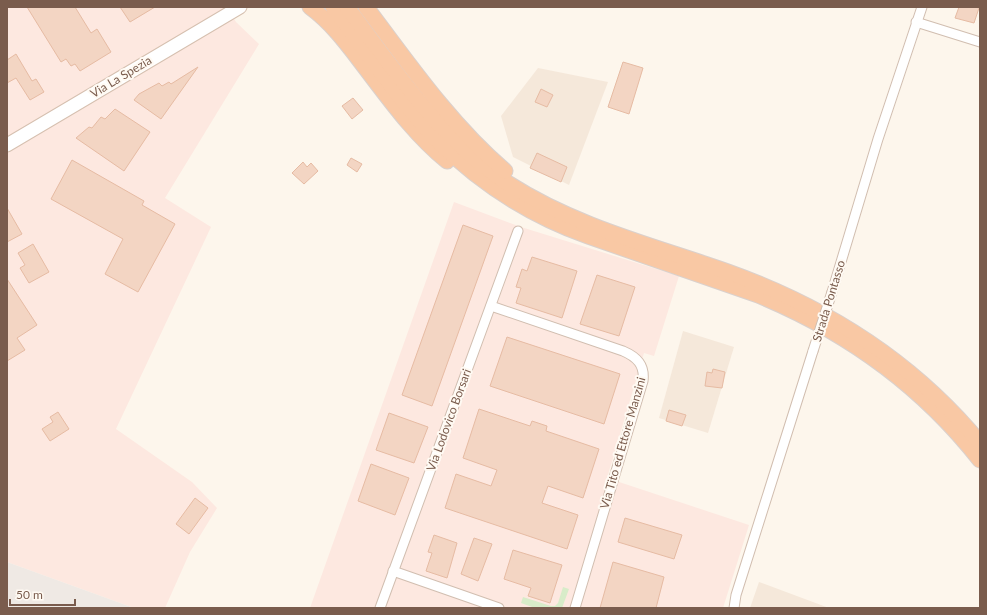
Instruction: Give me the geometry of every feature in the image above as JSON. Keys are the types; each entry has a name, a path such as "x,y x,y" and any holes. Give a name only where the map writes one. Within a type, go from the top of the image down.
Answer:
{"highway":[{"path":"310,7 320,14 340,34 407,122 429,146 455,168 497,197 536,217 564,221"},
{"path":"333,7 404,101 448,150 473,172 500,192 532,211 564,221 603,230 746,279 781,293 832,318 872,343 909,372 944,403 980,443"},
{"path":"347,7 436,122 478,162 501,179 534,199 588,236 758,295 824,326 863,350 904,382 939,414 980,460"},
{"path":"366,7 432,94 488,156 564,221"}],"main road":[{"name":"Via La Spezia","path":"7,145 237,8"}],"street":[{"name":"Strada Pontasso","path":"734,608 736,595 922,7"},
{"path":"916,22 980,42"},
{"name":"Via Lodovico Borsari","path":"380,608 518,231"},
{"name":"Via Tito ed Ettore Manzini","path":"491,306 623,351 634,356 639,361 643,370 643,381 575,608"},
{"path":"393,571 499,608"},
{"name":"Strada Pontasso","path":"729,608 736,595"}],"shaded area":[{"path":"7,7 227,7 236,22 259,44 165,198 211,227 116,429 192,482 217,508 190,552 165,608 134,608 7,562"},
{"path":"538,68 608,82 569,185 513,157 501,116"},
{"path":"454,202 521,227 679,276 654,356 644,353 607,478 749,525 723,608 310,608"},
{"path":"683,331 734,347 708,433 659,418"},
{"path":"7,562 134,608 7,608"},
{"path":"759,582 829,608 750,608"}],"green space":[{"path":"563,587 569,589 562,608 535,608 521,603 523,597 555,606 558,603"}],"building":[{"path":"27,7 75,7 91,33 97,29 111,52 80,71 75,64 71,66 66,59 61,62"},
{"path":"120,7 155,7 130,22"},
{"path":"959,7 979,8 974,23 955,18"},
{"path":"16,54 32,81 36,79 44,92 30,100 16,78 7,83 7,60"},
{"path":"623,62 643,68 629,114 608,107"},
{"path":"198,67 161,119 134,100 139,94 159,83 162,86 169,82 171,84"},
{"path":"541,89 553,95 547,107 535,102"},
{"path":"353,98 363,110 352,119 342,106"},
{"path":"115,109 150,132 124,171 76,138 89,127 92,128 101,117 105,119"},
{"path":"537,153 567,167 561,182 530,168"},
{"path":"351,158 362,164 357,172 347,165"},
{"path":"72,160 144,201 142,205 175,224 138,292 105,274 123,239 51,199"},
{"path":"303,162 307,167 311,163 318,171 304,184 292,173"},
{"path":"7,208 22,234 7,242"},
{"path":"463,225 493,236 432,406 402,395"},
{"path":"33,244 49,272 29,283 20,268 25,265 18,253"},
{"path":"532,257 577,271 562,318 516,303 521,288 516,287 522,269 527,271"},
{"path":"597,275 635,287 619,336 580,324"},
{"path":"7,279 37,325 17,338 25,350 7,361"},
{"path":"507,337 620,374 604,424 490,386"},
{"path":"713,369 725,372 722,388 705,386 707,372 712,373"},
{"path":"479,409 530,426 532,421 547,426 546,431 599,449 583,498 548,486 542,503 578,515 567,549 445,508 456,474 491,486 497,470 463,458"},
{"path":"669,410 686,415 682,426 666,421"},
{"path":"58,412 69,429 50,441 42,429 53,422 50,417"},
{"path":"389,413 428,427 414,463 376,450"},
{"path":"371,464 409,478 395,515 358,501"},
{"path":"195,498 208,508 189,534 176,524"},
{"path":"625,518 682,535 674,559 618,542"},
{"path":"434,535 457,543 447,578 426,571 432,553 428,552"},
{"path":"474,538 492,544 478,581 461,574"},
{"path":"513,550 562,565 550,603 528,596 531,588 504,579"},
{"path":"613,562 664,577 656,608 600,608"}]}
